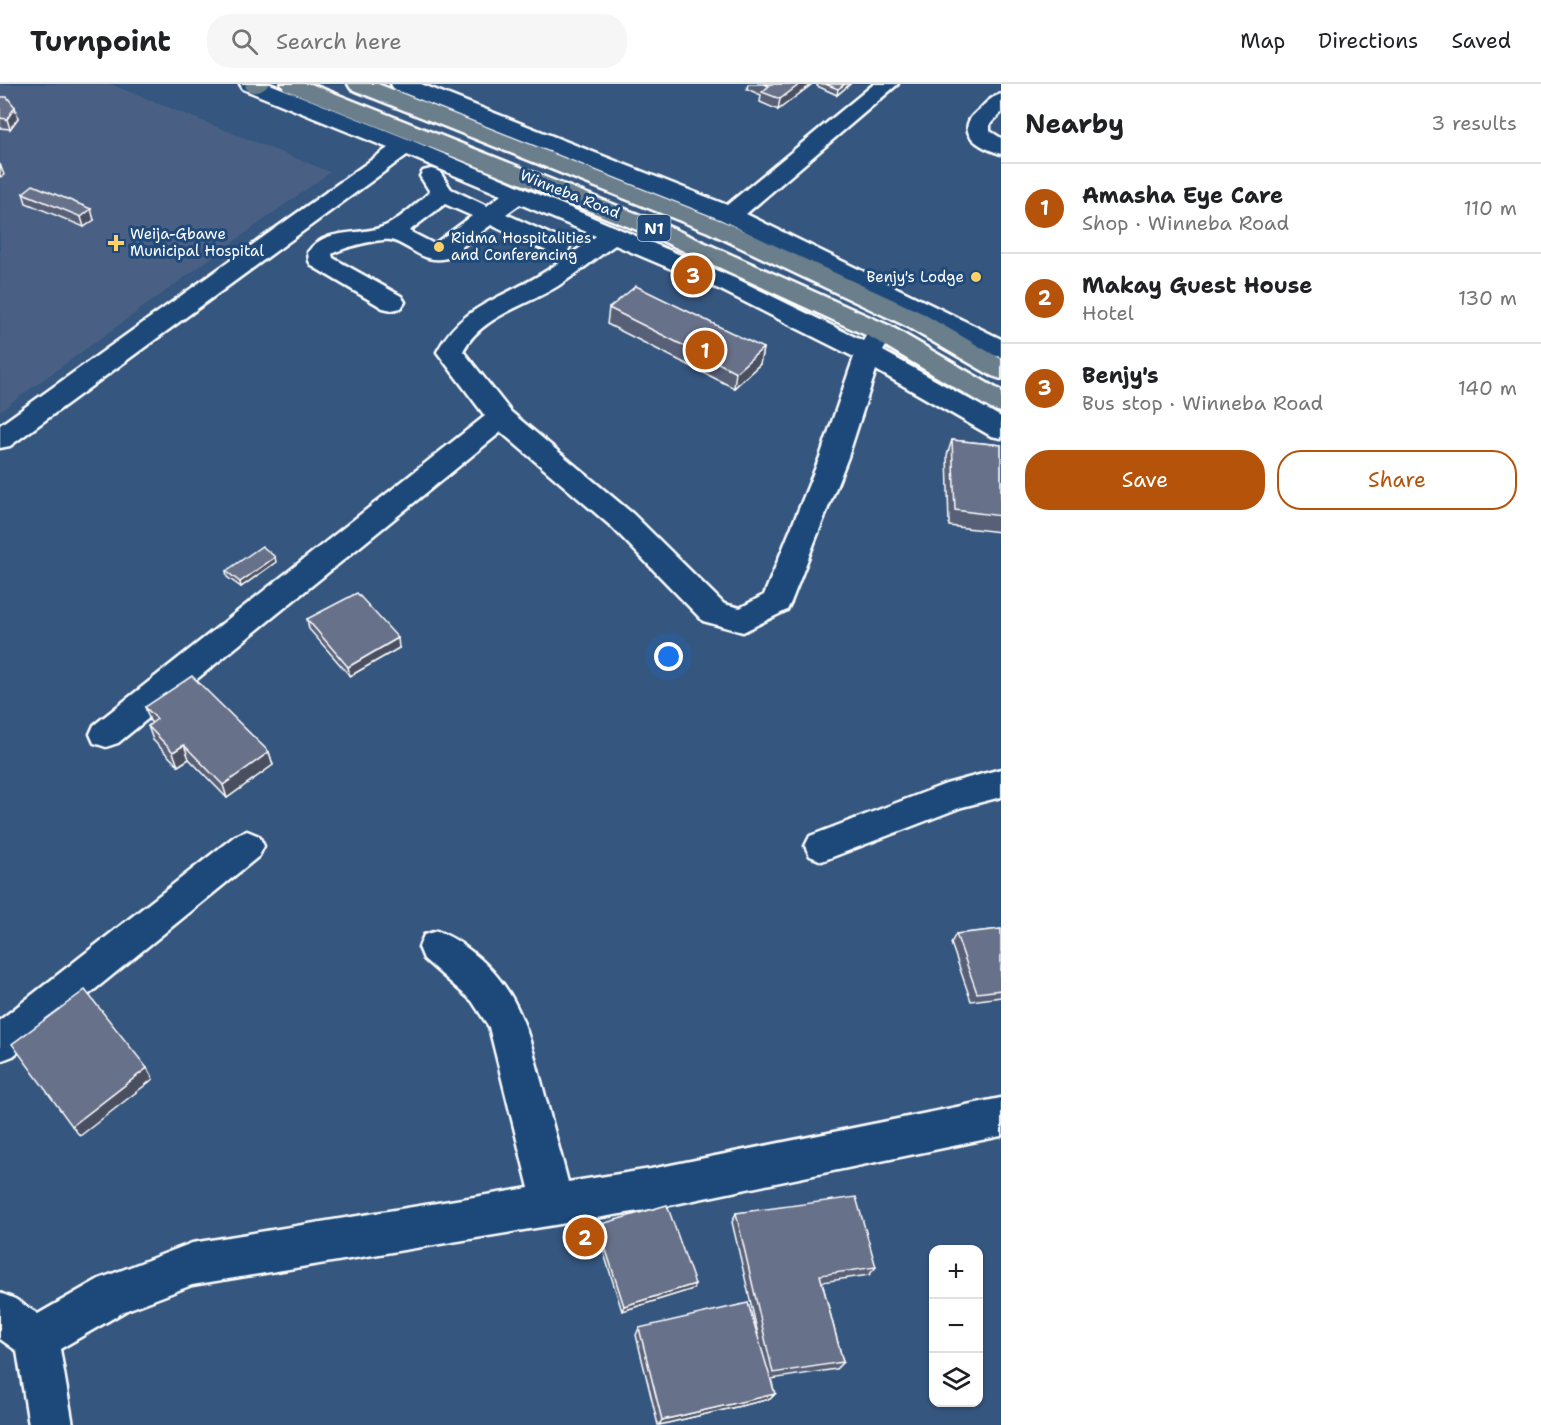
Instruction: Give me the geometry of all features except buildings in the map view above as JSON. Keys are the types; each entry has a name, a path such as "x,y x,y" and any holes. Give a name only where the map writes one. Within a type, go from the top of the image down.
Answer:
{"highway":[{"name":"Winneba Road","path":"292,84 655,229 874,343 1001,403"},
{"name":"Winneba Road","path":"358,84 716,227 913,319 1001,370"}],"street":[{"path":"402,84 435,89 730,215 1001,348"},
{"path":"730,215 887,84"},
{"path":"255,85 443,162 730,285 874,343 1001,429"},
{"path":"1001,101 979,122 979,134 1001,147"},
{"path":"0,439 405,146"},
{"path":"443,162 436,166 431,176 431,180 443,194 558,247"},
{"path":"392,303 321,261 320,252 332,243 393,232 443,194"},
{"path":"393,232 438,254 492,216 518,194"},
{"path":"613,235 548,281 476,320 454,341 450,352 501,418 622,521 714,613 743,620 776,602 834,458 874,343"},
{"path":"106,734 501,418"},
{"path":"822,846 958,794 1001,783"},
{"path":"0,1043 247,846"},
{"path":"437,947 482,982 496,1000 507,1024 554,1204"},
{"path":"37,1339 114,1294 192,1264 651,1189 1001,1117"},
{"path":"0,1314 37,1339 51,1425"}],"shaded area":[{"name":"Weija-Gbawe Municipal Hospital","path":"0,84 110,84 330,172 0,411"}],"place":[{"name":"Weija-Gbawe Municipal Hospital","path":"116,243"},
{"name":"Ridma Hospitalities and Conferencing","path":"439,247"},
{"name":"Benjy's","path":"693,275"},
{"name":"Benjy's Lodge","path":"976,277"},
{"name":"Amasha Eye Care","path":"705,350"},
{"name":"Makay Guest House","path":"585,1237"}]}
